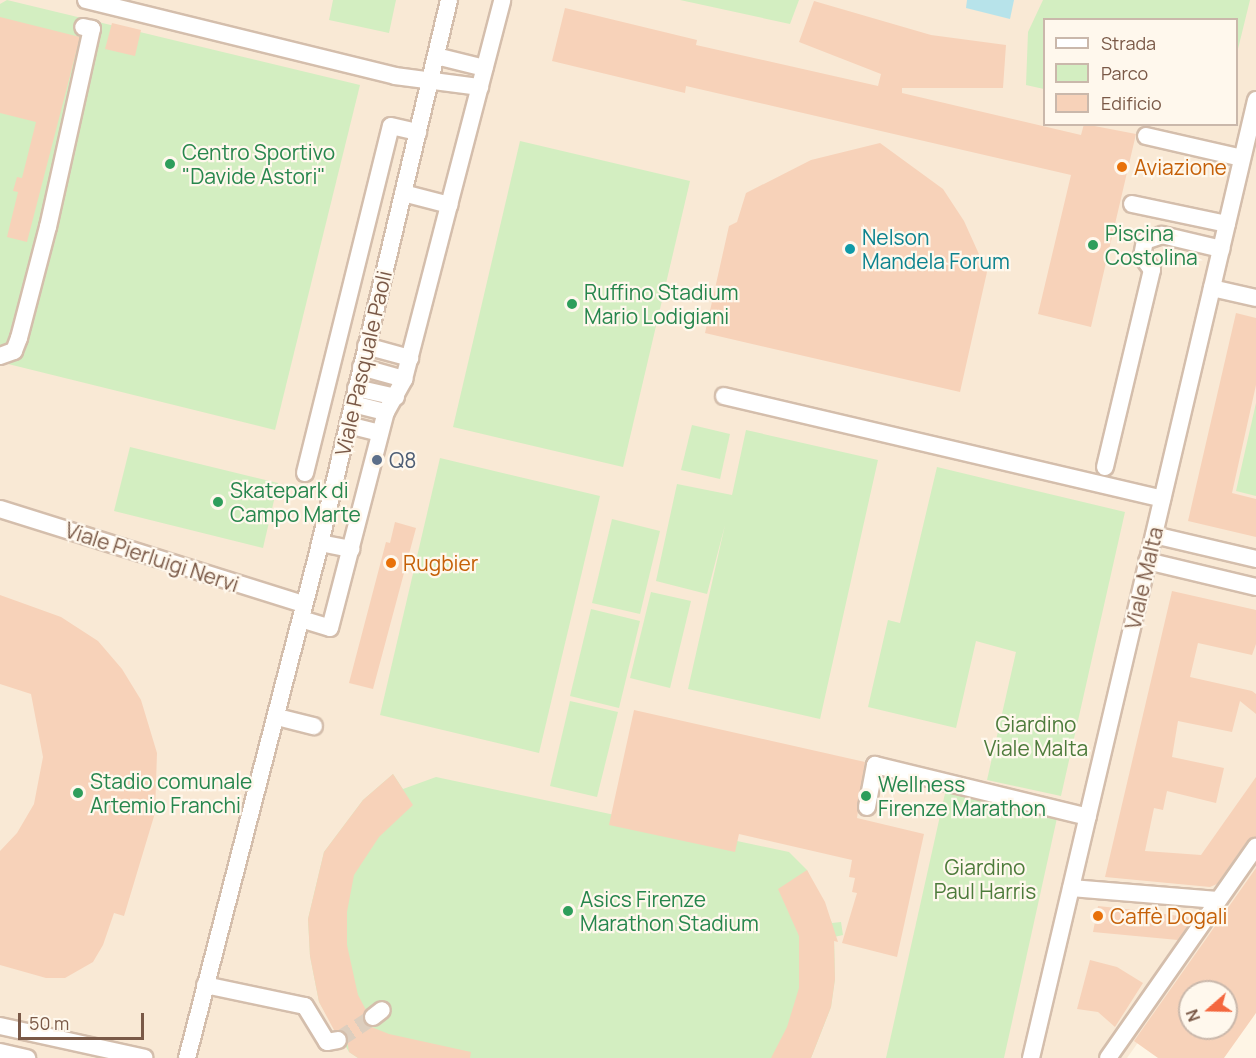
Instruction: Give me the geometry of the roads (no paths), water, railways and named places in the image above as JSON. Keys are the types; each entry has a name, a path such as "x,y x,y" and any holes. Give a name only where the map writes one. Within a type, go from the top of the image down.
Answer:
{"street":[{"path":"86,0 395,76 429,81 455,81 480,87"},
{"name":"Viale Pasquale Paoli","path":"187,1058 276,721 449,0"},
{"path":"320,543 351,549 386,412 404,379 410,358 502,1"},
{"path":"0,356 14,351 19,338 48,227 92,29 83,27"},
{"path":"436,56 485,68"},
{"name":"Viale Malta","path":"1031,1058 1256,100"},
{"path":"305,473 391,126 418,132"},
{"path":"1146,136 1242,158"},
{"path":"403,194 449,205"},
{"path":"1132,204 1227,224"},
{"path":"1105,467 1152,270 1142,256 1145,241 1162,235 1221,249"},
{"path":"1212,288 1256,298"},
{"path":"366,346 410,358"},
{"path":"362,367 404,379"},
{"path":"354,396 396,397"},
{"path":"354,396 386,412"},
{"path":"724,396 1162,499"},
{"path":"348,425 380,433"},
{"name":"Viale Pierluigi Nervi","path":"0,509 302,612 330,628 351,549"},
{"path":"1154,535 1256,559"},
{"path":"1148,561 1256,587"},
{"path":"276,721 314,726"},
{"path":"867,807 875,765 1088,817"},
{"path":"1108,1058 1256,847"},
{"path":"1071,888 1218,900"},
{"path":"205,985 305,1006 327,1042 338,1040"},
{"path":"0,1026 145,1058"},
{"path":"0,1052 27,1058"}],"water":[{"path":"967,0 1014,0 1010,19 966,8"}],"tunnel":[{"path":"338,1040 373,1017"}],"place":[{"name":"Centro Sportivo \"Davide Astori\"","path":"170,164"},
{"name":"Aviazione","path":"1122,167"},
{"name":"Piscina Costolina","path":"1093,245"},
{"name":"Nelson Mandela Forum","path":"850,249"},
{"name":"Ruffino Stadium Mario Lodigiani","path":"572,304"},
{"name":"Q8","path":"377,460"},
{"name":"Skatepark di Campo Marte","path":"218,502"},
{"name":"Rugbier","path":"391,563"},
{"name":"Stadio comunale Artemio Franchi","path":"78,793"},
{"name":"Wellness Firenze Marathon","path":"866,796"},
{"name":"Asics Firenze Marathon Stadium","path":"568,911"},
{"name":"Caffè Dogali","path":"1098,916"}],"park label":[{"name":"Giardino Viale Malta","path":"1036,736"},
{"name":"Giardino Paul Harris","path":"985,879"}]}
